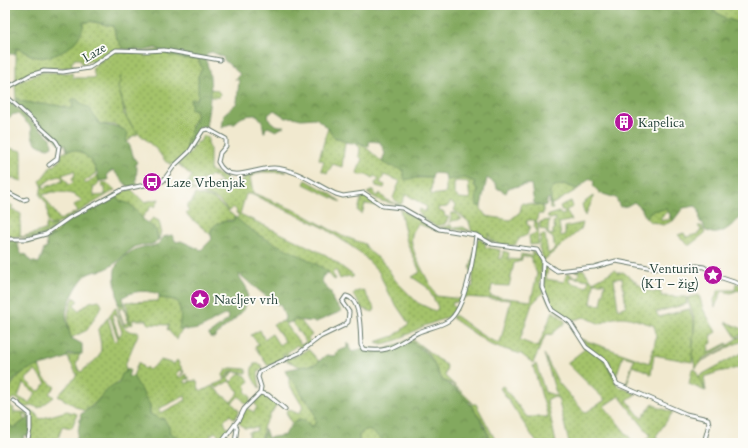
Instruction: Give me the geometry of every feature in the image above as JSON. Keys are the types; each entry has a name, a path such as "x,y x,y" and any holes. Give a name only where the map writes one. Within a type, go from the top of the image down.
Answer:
{"street":[{"name":"Laze","path":"5,89 30,75 44,71 63,72 89,68 116,50 164,50 220,60"},
{"path":"5,96 56,141 59,153 57,159 49,165"},
{"path":"5,239 27,239 46,234 69,218 122,190 163,181 174,166 190,152 203,130 208,129 226,139 226,146 220,153 218,162 228,172 246,175 266,168 287,169 336,194 343,196 364,193 383,206 402,208 438,229 476,235 492,244 537,250 543,260 557,271 594,267 616,261 653,268 697,266 704,267 719,277 743,285"},
{"path":"5,191 23,200 27,199"},
{"path":"221,443 244,409 260,393 261,387 258,377 260,371 299,353 320,337 340,328 348,322 349,312 342,302 346,296 352,299 358,312 361,345 363,349 376,351 386,350 417,333 449,320 459,307 466,289 476,235"},
{"path":"543,260 542,283 552,310 570,322 586,347 606,361 617,384 686,414 708,419 709,424 704,443"},
{"path":"260,393 268,395 285,409"},
{"path":"14,402 30,414 30,430 27,443"},
{"path":"235,424 237,428 235,443"}],"green space":[{"path":"5,5 705,5 727,19 743,24 743,216 726,230 716,233 710,233 705,230 703,223 700,222 699,210 696,206 683,208 673,221 667,209 651,211 646,218 641,208 634,202 627,206 620,207 616,198 600,193 593,186 594,182 590,178 578,189 565,185 554,186 549,193 551,195 551,204 549,204 550,199 548,198 546,205 541,206 534,203 531,184 508,188 506,193 497,188 496,184 487,178 481,206 477,206 476,196 478,191 475,187 475,182 465,178 446,180 445,174 433,173 432,178 419,177 405,180 403,170 382,162 385,153 380,142 369,141 369,147 358,142 357,144 345,142 342,139 333,137 330,130 316,118 286,118 274,110 268,115 270,121 280,126 285,126 276,131 268,127 264,132 262,121 257,115 244,116 235,124 229,124 222,128 224,114 237,103 239,80 235,79 240,74 224,60 223,57 212,52 208,53 205,58 211,85 206,128 199,127 199,133 190,149 186,147 186,144 197,114 195,109 191,110 191,99 196,100 198,98 198,76 202,69 198,58 185,59 172,56 156,48 144,51 123,49 117,39 113,26 91,21 84,23 78,38 67,49 60,53 52,56 36,57 16,48 15,54 8,54 10,39 5,31"},
{"path":"705,5 736,5 743,8 743,24 727,19"},
{"path":"88,21 113,26 117,39 123,49 111,51 95,64 90,60 82,65 80,59 75,59 71,64 76,67 40,69 16,82 16,48 21,49 33,56 41,57 58,54 72,45 81,31 83,23"},
{"path":"157,50 192,59 198,58 202,69 198,76 199,93 194,109 197,114 191,126 193,129 188,142 190,149 173,165 166,162 157,150 135,130 138,134 131,137 128,142 125,139 127,135 126,131 115,125 99,124 92,114 77,99 72,104 73,108 21,101 16,99 15,84 42,72 72,73 73,78 95,77 92,68 114,51 145,53","holes":["121,76 119,88 127,118 124,114 118,88"]},
{"path":"211,89 217,90 220,94 219,97 211,97"},
{"path":"16,99 30,103 73,108 72,100 77,99 82,105 88,107 100,124 118,127 125,130 128,133 126,141 130,146 137,162 135,165 137,168 136,181 138,185 128,187 113,170 107,174 108,180 99,181 96,170 89,159 79,152 73,150 67,151 65,144 61,146 50,132 12,102"},
{"path":"7,100 51,138 52,146 48,148 37,144 32,136 32,128 18,114 14,114 5,120 5,102"},
{"path":"328,128 335,138 342,139 345,142 342,167 333,164 327,173 321,170 324,161 319,159"},
{"path":"203,135 208,137 210,149 210,170 227,179 232,184 232,189 238,189 238,182 244,181 244,176 270,169 287,172 261,172 250,177 253,193 299,212 340,235 365,244 367,249 385,264 395,280 418,303 435,311 438,308 437,305 427,287 412,277 420,272 407,242 400,209 439,231 418,224 412,235 413,249 436,296 461,299 461,301 452,303 453,307 457,308 451,316 424,326 395,341 382,344 376,342 394,336 409,324 388,293 379,272 361,253 323,227 251,194 246,194 240,214 326,255 354,276 351,278 349,276 340,279 336,270 332,273 336,279 334,280 326,271 317,265 257,234 236,219 239,215 233,207 229,211 217,199 203,194 207,191 206,188 222,182 212,175 190,187 197,191 190,190 182,184 187,184 192,176 178,164 191,152 197,142 200,142"},
{"path":"358,142 362,144 385,164 403,170 405,178 432,178 431,195 446,193 446,180 465,178 475,182 474,186 478,191 476,196 479,206 481,206 481,209 486,216 510,220 520,212 522,203 543,206 543,214 538,214 536,222 538,223 538,244 530,245 529,236 536,233 537,230 534,228 535,220 527,220 527,225 530,226 527,235 520,238 515,245 502,245 495,243 490,237 489,233 488,238 494,243 479,236 477,232 472,232 469,222 454,210 456,206 451,202 447,207 438,208 438,211 444,212 445,217 449,217 445,224 436,226 425,220 418,212 420,209 425,212 427,207 406,194 401,205 393,198 400,181 384,175 380,183 385,185 384,188 376,186 375,183 379,180 375,176 372,178 371,176 361,174 361,176 357,173 362,159 359,156 360,148 357,145","holes":["454,182 468,182 470,199 459,198 454,194"]},
{"path":"5,147 22,151 22,181 5,176 7,168 5,167"},
{"path":"75,150 87,157 93,164 96,173 84,182 86,184 98,175 99,181 97,186 93,186 94,196 105,195 105,187 102,187 102,182 107,183 115,190 60,223 51,225 48,222 47,204 40,195 42,185 40,181 52,165 54,166 60,160 62,153","holes":["74,171 75,174 72,180 74,182 69,185 62,175","60,176 64,180 44,188 43,185 52,178","51,192 68,193 76,196 82,201 74,205 78,211 60,220 43,195"]},
{"path":"306,180 331,194 341,202 304,184"},
{"path":"565,185 578,189 551,205 553,209 550,209 550,193 552,188"},
{"path":"131,189 144,202 159,199 155,207 152,205 142,218 130,204 120,201 115,195"},
{"path":"373,190 375,195 378,196 380,193 386,200 400,205 381,201 367,193"},
{"path":"195,194 214,199 235,217 234,220 227,220 212,228 211,235 186,214 189,211 187,209 187,205 192,202"},
{"path":"115,195 120,201 130,204 145,221 156,230 158,241 153,244 135,247 108,268 85,276 74,292 66,314 71,338 82,344 82,354 68,354 67,357 58,361 22,372 15,378 5,399 5,240 17,240 20,253 27,255 30,261 39,263 44,249 47,248 46,240 59,232 60,226 73,217"},
{"path":"362,195 381,206 365,204 362,214 358,211"},
{"path":"593,196 592,201 585,216 582,204"},
{"path":"571,201 573,207 566,210 572,220 559,223 561,236 565,235 565,227 583,223 581,229 544,260 539,248 541,235 545,235 548,254 555,249 553,238 547,234 546,230 540,229 540,222 549,220 548,234 553,235 553,230 555,229 553,222 556,221 555,218 550,219 547,216 559,212 561,215 565,214 564,210 562,211 560,206"},
{"path":"5,202 13,206 11,209 21,214 20,235 22,237 6,236"},
{"path":"664,208 668,211 661,217 661,220 669,220 670,216 673,221 663,225 649,221 646,218 651,211"},
{"path":"452,213 456,213 462,219 452,221 449,224"},
{"path":"235,217 257,234 329,272 322,277 322,281 331,292 333,301 342,311 316,322 296,320 286,324 281,306 273,302 239,274 247,290 248,298 246,305 242,312 214,338 210,337 209,334 229,319 227,314 200,328 189,330 183,329 182,331 179,329 181,318 176,300 159,298 159,294 141,291 123,297 124,304 118,304 115,270 120,260 134,250 158,244 163,237 172,235 176,242 181,241 201,250 212,239 211,229 213,226 220,222 233,221"},
{"path":"153,218 159,221 161,230 159,240 156,230 148,223"},
{"path":"47,223 50,226 57,225 46,233 22,237 45,230"},
{"path":"451,225 454,228 463,227 470,231 439,228"},
{"path":"60,226 59,232 46,239 30,242 21,241 47,234"},
{"path":"698,226 702,226 705,233 690,245 688,245 678,235 684,233 686,237 698,234 701,230"},
{"path":"478,238 486,243 485,247 500,250 499,259 503,258 503,251 509,253 508,259 520,260 521,254 532,256 532,250 542,260 540,283 543,293 532,304 520,340 538,347 553,311 566,322 551,335 546,334 533,363 521,354 491,345 452,318 454,315 488,339 500,343 511,300 464,297 467,287 473,287 473,273 470,269","holes":["523,256 531,258 537,274 531,301 490,296 492,285 509,286 514,263 521,261"]},
{"path":"544,264 548,267 546,279 564,282 567,273 571,274 571,276 578,277 579,272 574,271 583,269 593,282 615,270 619,273 623,272 647,291 661,292 661,296 686,297 687,304 656,312 659,317 689,309 694,322 692,362 654,355 651,375 649,372 633,366 626,384 634,359 623,356 615,379 604,358 589,348 581,339 649,363 656,338 653,325 626,317 615,318 601,324 584,317 570,321 554,309 546,297","holes":["569,277 589,280 587,287 569,282","622,278 626,306 618,309 614,279","594,283 605,283 601,305 591,304"]},
{"path":"736,283 743,287 743,292 738,290 731,293 722,291 715,307 714,300 719,290 735,290"},
{"path":"363,290 375,309 373,312 357,307 361,305 353,295 355,292"},
{"path":"699,295 703,309 716,332 711,335 712,343 709,345 708,353 727,343 728,344 702,359 696,368 692,355 695,321 687,298"},
{"path":"74,297 78,301 74,304 78,311 90,302 99,300 102,306 87,330 71,338 68,318"},
{"path":"159,298 176,300 178,303 180,314 179,329 182,331 177,336 177,340 167,329 169,325 148,324 147,320 132,320 133,324 131,325 126,302 158,301"},
{"path":"118,304 124,304 130,322 127,326 124,326 119,311","holes":["121,308 124,308 128,322 124,324 119,311"]},
{"path":"116,307 122,326 129,331 139,332 125,365 126,372 124,375 92,406 84,411 58,396 77,375 67,356 80,354 76,364 81,372 100,355 101,346 98,330","holes":["115,313 122,332 119,337 112,316","110,317 118,339 115,342 108,319"]},
{"path":"300,320 312,335 308,339 311,342 301,349 297,345 287,353 289,357 286,359 285,353 281,361 268,366 255,347 259,344 251,335 260,330 264,339 272,334 279,345 285,341 273,324 284,321 301,345 306,342 291,321"},
{"path":"726,322 743,329 743,334 736,337"},
{"path":"743,336 743,341 700,362 725,348 737,338"},
{"path":"411,338 447,366 445,376 473,403 468,401 452,384 442,380 430,356 425,350 408,340"},
{"path":"408,340 426,353 442,380 466,399 478,415 492,443 386,443 371,431 365,430 359,435 359,443 261,442 265,429 268,438 285,435 290,426 301,420 305,420 311,427 315,424 315,417 311,405 303,398 299,388 288,376 285,370 316,364 326,355 334,356 338,351 347,348 347,343 350,345 350,350 353,352 363,348 383,350"},
{"path":"583,345 602,357 618,386 636,394 627,400 641,418 654,403 657,407 673,412 656,436 660,443 643,443 650,435 619,396 604,406 634,443 629,443 624,439 618,443 569,443 558,398 552,397 547,400 556,443 537,443 500,388 503,386 527,417 548,417 533,366 536,364 545,392 557,396 544,354 558,382 585,413 605,400 567,363 585,349"},
{"path":"308,349 319,361 316,364 301,367 285,360 298,355"},
{"path":"743,352 743,367 718,372 704,377 706,391 699,376"},
{"path":"161,360 174,364 177,360 184,372 180,375 183,372 181,370 176,374 181,378 186,374 187,377 189,377 189,379 185,379 185,383 189,383 189,381 197,381 199,389 202,391 212,386 231,402 239,392 229,381 217,388 213,385 224,381 231,372 234,372 228,378 231,382 240,373 246,376 249,381 245,386 247,388 245,391 250,396 250,402 247,405 239,396 232,403 239,411 235,419 230,415 224,421 226,427 230,429 223,437 219,436 215,432 210,436 214,440 218,437 221,439 220,443 174,443 164,419 160,419 150,414 150,405 133,376 138,363 140,363 144,369 146,367 149,370","holes":["185,396 186,400 161,413 158,409"]},
{"path":"254,364 260,364 263,368 258,373 260,389 252,374"},
{"path":"39,365 43,377 55,387 49,393 54,397 39,408 31,405 28,408 20,405 20,401 15,398 10,400 11,407 14,408 13,412 26,412 30,418 28,418 24,413 23,417 25,420 14,428 9,424 6,418 5,410 7,395 10,388 19,376","holes":["35,371 46,383 40,391 36,390 25,380","23,383 36,393 29,403 18,397"]},
{"path":"231,368 246,369 247,373 230,371 224,379 223,375 226,370"},
{"path":"127,369 130,370 128,377 133,376 150,405 150,414 160,419 164,419 170,429 169,432 179,438 178,441 174,443 76,443 81,414 93,406 109,388 119,383 122,374 126,372"},
{"path":"692,369 695,369 705,391 689,384"},
{"path":"289,377 299,387 303,398 309,402 313,409 315,424 312,427 305,420 299,420 292,424 286,412 288,409 299,414 303,407 289,384"},
{"path":"266,394 277,404 264,425 261,441 264,443 255,443 255,440 249,438 249,432 257,431 257,428 244,428 238,422 246,408 254,412 257,407 253,400 260,395"},
{"path":"470,404 476,404 497,443 492,443 484,424"},
{"path":"27,409 35,413 40,419 67,411 77,414 72,428 62,426 57,443 41,439 39,443 29,442 32,415"},
{"path":"30,418 29,437 26,435 23,438 27,441 26,443 5,443 5,419 9,425 14,428"},
{"path":"365,430 371,431 386,443 359,443 359,435"}],"place":[{"name":"Kapelica","path":"624,122"},
{"name":"Laze Vrbenjak","path":"152,182"},
{"name":"Venturin (KT – žig)","path":"713,275"},
{"name":"Nacljev vrh","path":"200,299"}]}
